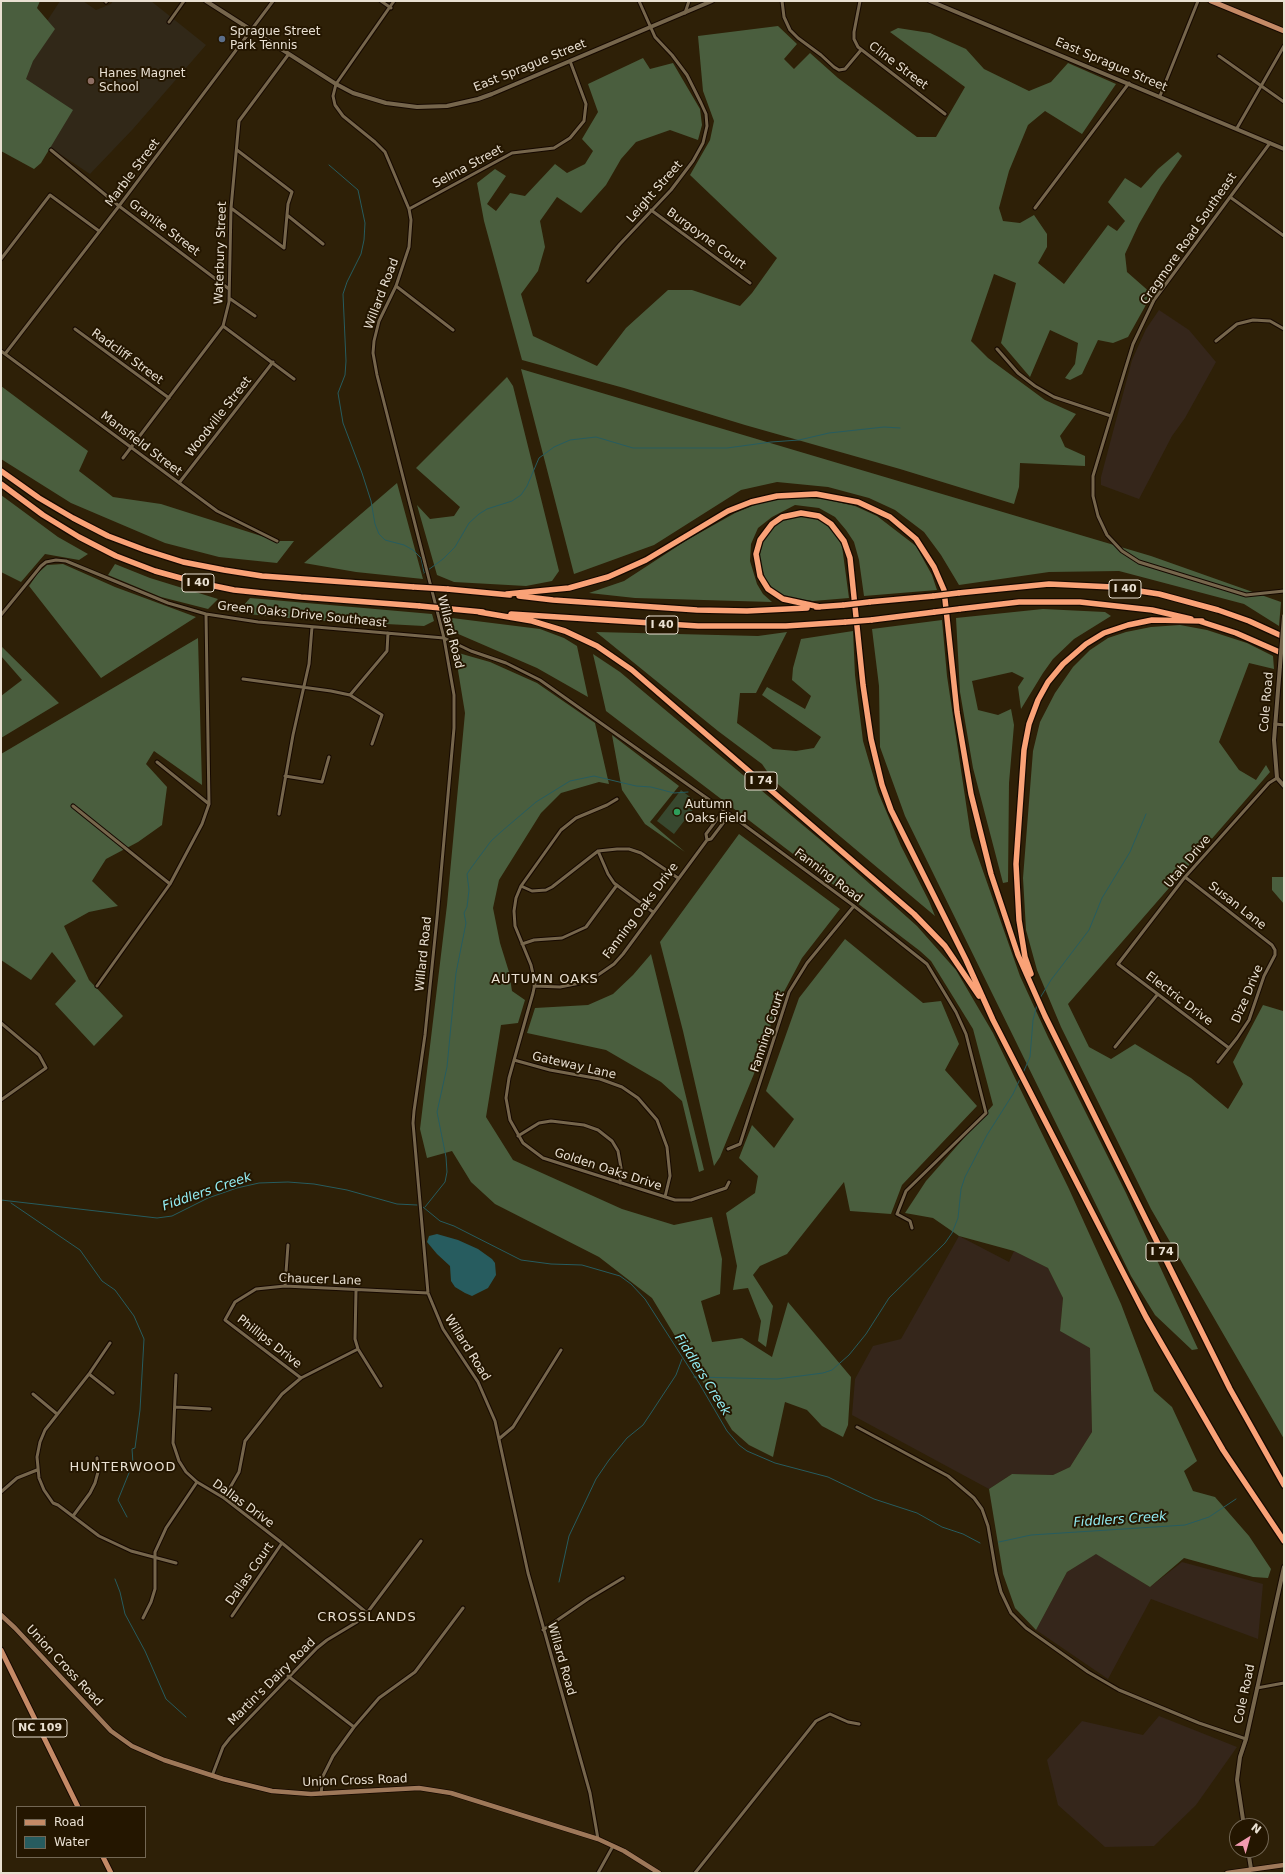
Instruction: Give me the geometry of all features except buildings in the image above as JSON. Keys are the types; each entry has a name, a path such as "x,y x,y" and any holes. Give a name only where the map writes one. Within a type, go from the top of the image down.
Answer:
{"highway":[{"name":"I 40","path":"1,471 39,498 73,518 138,548 183,562 262,576 447,589 507,594 553,600 697,610 770,610 820,607 1049,584 1113,587 1159,594 1218,610 1249,621 1284,637"},
{"name":"I 40","path":"1,484 38,511 78,537 116,556 162,573 234,590 295,597 479,612 698,626 786,626 871,620 1018,602 1080,602 1152,610 1202,621 1236,632 1284,654"},
{"name":"I 74","path":"507,594 569,588 608,577 646,560 728,512 751,502 777,496 803,494 844,498 870,507 899,523 924,548 944,590 963,751 980,835 1006,922 1018,955 1046,1016 1230,1389 1284,1485"},
{"path":"820,607 783,600 768,589 760,576 756,554 760,540 772,524 788,515 801,513 819,516 836,529 846,546 850,558 867,713 875,761 882,785 903,836 966,960 993,1020"},
{"name":"I 74","path":"479,612 526,620 565,631 597,646 632,670 914,914 945,946 957,962 993,1020 1169,1360 1222,1450 1282,1538"},
{"path":"1046,1016 1025,957 1015,880 1018,808 1024,750 1033,712 1043,691 1055,673 1076,652 1095,638 1116,629 1140,622 1163,620 1202,621"}],"main road":[{"path":"1211,1 1284,31"},
{"name":"Union Cross Road","path":"1,1615 20,1633 111,1731 132,1746 164,1760 212,1776 272,1791 320,1794 420,1788 451,1793 598,1839 614,1846 659,1873"},
{"name":"NC 109","path":"1,1650 78,1806"},
{"path":"104,1858 111,1873"},
{"path":"1227,1873 1252,1871 1284,1865"}],"street":[{"path":"169,22 184,1"},
{"name":"East Sprague Street","path":"206,1 288,55 353,93 386,103 417,107 447,106 485,97 712,1"},
{"name":"Marble Street","path":"5,354 99,231 120,206 273,1"},
{"path":"381,1 391,8"},
{"path":"336,84 391,8 394,1"},
{"name":"Leight Street","path":"588,281 651,210 671,190 693,161 703,143 707,126 706,114 687,75 672,55 655,37 640,1"},
{"path":"685,13 689,1"},
{"path":"782,1 784,17 790,30 798,38 821,54 834,67 839,70 845,69 861,50"},
{"name":"Cline Street","path":"860,1 854,39 861,50 945,114"},
{"name":"East Sprague Street","path":"930,1 1130,83 1284,149"},
{"path":"1160,96 1198,1"},
{"path":"1237,128 1284,46"},
{"name":"Waterbury Street","path":"123,458 223,326 229,298 231,208 239,121 288,55"},
{"path":"1219,56 1284,102"},
{"name":"Selma Street","path":"409,209 512,153 554,148 570,138 584,121 586,104 570,61"},
{"path":"1035,208 1130,83"},
{"name":"Willard Road","path":"336,84 334,100 339,111 348,122 375,142 385,152 409,209 411,220 411,239 396,286 383,311 376,331 373,353 374,364 444,638 453,684 454,728 437,918 425,1035 415,1093 413,1123 428,1293 443,1329 483,1391 493,1414 500,1438 526,1568 590,1793 598,1839"},
{"name":"Cragmore Road Southeast","path":"1270,143 1154,300 1133,344 1093,476 1094,496 1098,516 1107,534 1122,551 1139,562 1246,595 1284,591"},
{"name":"Granite Street","path":"51,150 120,206 229,289"},
{"path":"231,208 284,248 287,215 292,192 237,150"},
{"path":"1,259 50,195 99,231"},
{"path":"1230,197 1284,236"},
{"name":"Burgoyne Court","path":"651,210 750,283"},
{"path":"287,215 323,244"},
{"path":"396,286 453,330"},
{"path":"229,298 255,316"},
{"path":"1216,341 1234,326 1253,320 1270,321 1284,329"},
{"path":"223,326 294,379"},
{"name":"Radcliff Street","path":"75,330 169,398"},
{"path":"997,349 1018,373 1035,386 1054,397 1111,416"},
{"name":"Mansfield Street","path":"1,351 217,511 276,541"},
{"name":"Woodville Street","path":"179,483 273,362"},
{"name":"Green Oaks Drive Southeast","path":"1,615 41,566 46,562 56,560 66,561 168,603 206,614 258,622 444,638"},
{"path":"97,986 170,884 202,824 209,804 206,614"},
{"name":"Cole Road","path":"1277,778 1274,740 1284,616"},
{"path":"279,814 285,776 309,664 312,627"},
{"path":"350,695 387,651 388,633"},
{"name":"Fanning Road","path":"444,638 471,651 506,663 540,680 730,814 854,906 927,964 956,1012 966,1034 986,1113 906,1191 897,1214 910,1221 912,1228"},
{"path":"242,679 350,695 382,715 372,744"},
{"path":"1275,724 1284,725"},
{"path":"285,776 322,782 329,757"},
{"path":"157,762 209,804"},
{"path":"1277,778 1284,786"},
{"name":"Utah Drive","path":"1118,964 1185,877 1269,783 1277,778"},
{"name":"Golden Oaks Drive","path":"616,799 601,808 582,815 565,825 552,840 521,886 514,906 516,932 533,971 534,986 507,1088 507,1106 510,1120 518,1136 529,1149 543,1158 680,1201 690,1200 726,1188 730,1182"},
{"path":"74,806 170,884"},
{"name":"Fanning Oaks Drive","path":"707,840 706,834 724,810"},
{"name":"Fanning Oaks Drive","path":"534,986 554,987 573,985 603,972 623,954 652,912 707,840 713,838 730,814"},
{"path":"521,886 532,891 541,891 552,888 598,851 617,849 635,851 647,856 678,878"},
{"path":"598,851 608,874 617,885 652,912"},
{"name":"Susan Lane","path":"1185,877 1272,945 1275,950"},
{"path":"522,944 534,940 562,938 586,927 617,885"},
{"name":"Fanning Court","path":"728,1149 740,1144 789,992 807,963 854,906"},
{"name":"Dize Drive","path":"1218,1062 1249,1020 1264,976 1275,955 1275,950"},
{"name":"Electric Drive","path":"1118,964 1229,1048"},
{"path":"1115,1048 1157,995"},
{"path":"1,1023 39,1055 46,1068 1,1100"},
{"name":"Gateway Lane","path":"514,1060 550,1070 600,1079 622,1087 638,1098 657,1120 667,1147 670,1176 666,1197"},
{"path":"518,1136 539,1123 550,1121 584,1125 598,1130 612,1141 618,1151 622,1168 620,1183"},
{"path":"285,1286 288,1245"},
{"name":"Chaucer Lane","path":"225,1320 236,1302 246,1295 263,1287 285,1286 356,1291 428,1293"},
{"path":"356,1291 354,1339 358,1349 381,1386"},
{"name":"Phillips Drive","path":"225,1320 301,1378"},
{"path":"110,1343 89,1374 45,1430 40,1442 37,1457 37,1470 41,1484 49,1498 99,1536 114,1544 176,1563"},
{"path":"224,1498 239,1472 245,1441 282,1394 301,1378 358,1349"},
{"path":"500,1438 513,1427 562,1350"},
{"path":"89,1374 113,1393"},
{"name":"Dallas Drive","path":"176,1375 176,1407 173,1443 179,1461 186,1472 197,1482 224,1498 282,1543 367,1613"},
{"path":"33,1394 57,1414"},
{"path":"176,1407 210,1409"},
{"path":"857,1427 948,1476 974,1498 982,1509 988,1526 996,1573 1001,1592 1011,1613 1026,1628 1088,1672 1119,1690 1199,1724 1246,1739"},
{"path":"73,1516 90,1494 95,1483 98,1472 97,1458"},
{"path":"1,1492 17,1478 37,1470"},
{"path":"143,1618 151,1602 155,1588 155,1552 166,1528 197,1482"},
{"name":"Martin's Dairy Road","path":"212,1776 223,1747 230,1738 288,1676 327,1640 357,1622 367,1613 421,1541"},
{"name":"Dallas Court","path":"232,1616 282,1543"},
{"name":"Cole Road","path":"1243,1818 1237,1780 1240,1757 1246,1739 1284,1567"},
{"path":"543,1630 588,1599 623,1578"},
{"path":"320,1794 323,1776 333,1756 354,1727 379,1698 415,1672 463,1608"},
{"path":"288,1676 354,1727"},
{"path":"1257,1688 1284,1683"},
{"path":"695,1873 816,1721 830,1714 848,1722 858,1724"},
{"path":"598,1873 614,1846"},
{"path":"1250,1858 1252,1871"}],"shaded area":[{"name":"Hanes Magnet School","path":"60,1 83,1 96,10 111,4 113,1 151,1 206,45 133,129 90,174 1,115 1,92"},
{"path":"1159,310 1189,330 1216,362 1185,418 1172,436 1139,499 1101,485 1101,477 1132,360 1146,329"},
{"path":"959,1236 1009,1262 1014,1251 1048,1268 1063,1298 1060,1331 1090,1347 1092,1432 1070,1467 1053,1475 1012,1474 989,1489 852,1415 855,1379 873,1346 901,1339"},
{"path":"1096,1553 1150,1587 1182,1562 1263,1584 1258,1639 1151,1599 1108,1679 1036,1630 1067,1572"},
{"path":"1159,1716 1237,1747 1196,1805 1154,1846 1105,1847 1058,1805 1047,1760 1082,1721 1143,1735"}],"green space":[{"path":"1,1 40,1 37,8 55,29 33,61 26,79 73,110 41,163 34,169 1,151"},
{"path":"778,26 797,44 784,59 794,69 810,53 838,78 917,137 936,137 965,87 890,32 898,28 930,33 966,49 984,69 1029,91 1051,82 1068,63 1116,84 1082,134 1045,111 1028,125 1009,171 999,208 1003,221 1020,223 1034,215 1047,234 1047,247 1038,263 1064,284 1108,225 1117,231 1125,221 1108,202 1125,178 1141,188 1158,169 1178,152 1182,156 1161,186 1139,224 1125,254 1127,272 1152,294 1128,337 1113,343 1098,340 1082,374 1070,380 1065,378 1075,364 1078,343 1050,330 1030,377 1001,343 1016,283 994,274 971,341 988,358 1045,400 1076,414 1060,436 1065,447 1085,456 1085,466 1020,463 1019,487 1014,504 624,388 522,360 484,221 477,183 495,169 506,176 487,204 496,211 510,193 525,196 555,164 567,173 585,164 593,151 582,139 598,112 588,84 643,58 650,69 673,63 700,109 702,125 698,140 670,130 636,142 621,159 606,185 581,213 557,197 540,221 545,247 538,271 521,294 533,336 597,366 626,328 668,290 692,290 740,306 752,293 777,258 690,175 710,140 714,121 703,91 698,36"},
{"path":"521,369 1151,556 1281,602 1279,626 1244,604 1119,571 1049,572 959,585 941,555 924,532 895,510 869,498 828,487 777,482 741,490 654,545 574,574"},
{"path":"507,377 513,386 559,571 552,581 526,586 454,582 437,575 417,505 430,519 454,516 460,507 416,468"},
{"path":"1,386 88,451 79,471 113,497 161,504 277,541 294,541 277,563 219,557 165,543 71,503 1,459"},
{"path":"397,483 423,579 356,572 304,563"},
{"path":"1,495 58,537 88,554 79,560 45,554 21,582 1,572"},
{"path":"790,497 824,499 855,506 877,516 916,546 932,575 937,590 864,596 859,560 854,542 846,530 835,517 819,508 795,505 772,517 758,528 751,544 750,561 757,584 763,594 772,602 635,598 589,593 624,581 687,540 735,513 757,504"},
{"path":"798,516 814,518 826,524 835,533 842,546 849,598 813,601 797,599 782,595 773,589 765,578 759,558 763,542 773,527 785,519"},
{"path":"63,564 115,587 196,617 101,678 29,586 38,573 47,565"},
{"path":"115,564 150,578 218,599 208,609 161,597 108,575"},
{"path":"250,598 432,614 434,621 424,626 310,620 237,613"},
{"path":"1043,609 1105,612 1111,616 1074,639 1053,659 1021,709 1018,687 1024,678 1012,672 972,681 978,710 998,715 1011,709 1014,725 1009,783 1008,882 1003,883 973,768 960,692 956,618"},
{"path":"444,617 540,629 564,638 577,646 588,697 537,668 449,630"},
{"path":"942,620 947,676 971,837 1020,976 1048,1037 1126,1193 1198,1349 1192,1350 1155,1315 1131,1276 905,816 880,747 879,686 872,629"},
{"path":"1180,625 1207,630 1247,643 1273,656 1274,669 1249,663 1219,742 1239,770 1256,780 1266,765 1270,772 1068,1004 1089,1047 1111,1059 1135,1044 1191,1078 1228,1109 1243,1084 1233,1062 1263,1005 1283,1011 1284,1007 1284,1439 1151,1209 1061,1027 1037,970 1026,930 1023,878 1033,751 1040,722 1055,693 1073,667 1090,650 1108,638 1126,632 1151,627"},
{"path":"853,631 855,675 863,741 878,792 901,846 935,916 773,780 762,764 718,731 596,632 758,636 787,632 756,693 740,693 737,723 773,749 796,751 814,748 821,737 762,695 767,687 805,709 811,696 792,680 793,668 801,639"},
{"path":"198,638 202,785 154,751 146,764 167,787 162,825 138,842 106,859 92,881 118,906 89,912 64,926 89,980 123,1016 94,1046 55,1004 76,981 52,952 31,980 1,960 1,754"},
{"path":"1,646 59,703 1,738 1,696 22,680 1,656"},
{"path":"455,652 490,662 537,683 595,723 609,784 599,782 561,793 541,813 499,880 493,908 500,943 509,972 512,991 525,1000 518,1023 501,1025 486,1117 513,1160 622,1209 674,1225 712,1217 722,1259 720,1294 701,1301 712,1342 742,1338 772,1357 788,1302 851,1377 848,1425 843,1437 822,1426 807,1410 785,1402 773,1457 749,1445 732,1430 652,1298 599,1257 495,1204 471,1182 452,1151 427,1158 420,1129 447,905 465,713"},
{"path":"593,654 620,672 823,842 917,926 956,970 993,1033 1069,1189 1121,1304 1154,1391 1172,1407 1197,1461 1184,1471 1193,1491 1215,1497 1249,1536 1271,1569 1268,1578 1253,1577 1184,1558 1150,1587 1096,1554 1067,1572 1036,1630 1015,1608 1003,1574 989,1489 1012,1474 1053,1475 1070,1467 1092,1432 1090,1348 1060,1331 1063,1298 1048,1268 1014,1251 959,1236 933,1218 905,1213 926,1181 993,1105 973,1029 931,961 920,951 606,711"},
{"path":"612,735 679,786 650,822 685,852 645,824 622,790"},
{"name":"Autumn Oaks Field","path":"681,790 698,803 674,834 657,821"},
{"path":"739,834 840,909 802,958 778,1003 758,1064 720,1157 714,1166 683,1031 660,942"},
{"path":"1272,877 1284,877 1284,904 1272,890"},
{"path":"845,939 923,1003 941,1001 959,1044 945,1070 977,1106 902,1185 891,1214 850,1211 844,1182 787,1254 760,1266 753,1275 773,1306 766,1347 758,1341 761,1321 748,1288 733,1290 737,1266 726,1213 755,1193 758,1176 739,1158 752,1125 774,1148 794,1119 766,1091 799,998"},
{"path":"651,954 704,1170 699,1172 682,1101 661,1082 606,1050 527,1033 535,1008 588,1005 613,994 633,975"}],"water":[{"path":"437,1234 458,1240 478,1249 492,1259 495,1263 496,1275 488,1288 472,1296 455,1287 451,1281 450,1266 427,1242 429,1236"}],"waterway":[{"path":"329,165 358,190 365,223 361,254 347,282 343,294 346,361 345,375 338,393 343,423 362,473 379,534 385,540 404,545 413,550 421,558 424,572"},
{"path":"424,573 443,559 455,547 469,523 479,514 487,509 512,501 521,495 527,486 539,458 554,447 570,440 596,437 633,448 727,448 799,440 829,433 884,427 900,428"},
{"path":"425,1207 445,1182 447,1172 446,1157 437,1112 447,1067 456,973 466,923 464,913 467,907 469,890 467,874 491,841 502,831 536,802 570,781 594,776 674,793 688,792"},
{"path":"1040,998 1051,980 1089,930 1102,898 1130,852 1146,814"},
{"path":"1023,1073 1030,1057 1033,1020 1037,1005"},
{"path":"694,1377 777,1379 823,1373 832,1370 849,1355 866,1334 889,1298 945,1243 952,1233 958,1218 961,1189 965,1177 987,1135 1013,1094 1020,1079"},
{"name":"Fiddlers Creek","path":"1,1200 157,1218 172,1216 208,1198 237,1188 259,1183 288,1182 314,1184 347,1190 397,1204 417,1205"},
{"path":"11,1203 80,1250 102,1281 115,1290 134,1316 144,1339 140,1410 135,1448 132,1449 133,1463 118,1500 127,1517"},
{"name":"Fiddlers Creek","path":"423,1207 440,1221 454,1226 521,1260 551,1264 582,1265 620,1276 631,1284 645,1299 699,1383 727,1431 739,1445 747,1451 775,1463 828,1477 874,1499 917,1513 942,1527 963,1534 980,1543"},
{"path":"559,1582 569,1536 596,1479 627,1438 643,1425 676,1375 682,1359"},
{"name":"Fiddlers Creek","path":"999,1542 1031,1535 1185,1525 1209,1517 1236,1499"},
{"path":"115,1579 120,1592 125,1614 145,1651 166,1699 186,1717"}],"place":[{"name":"Sprague Street Park Tennis","path":"222,39"},
{"name":"Hanes Magnet School","path":"91,81"},
{"name":"Autumn Oaks Field","path":"677,812"}],"district":[{"name":"AUTUMN OAKS","path":"545,980"},
{"name":"HUNTERWOOD","path":"123,1468"},
{"name":"CROSSLANDS","path":"367,1618"}]}
